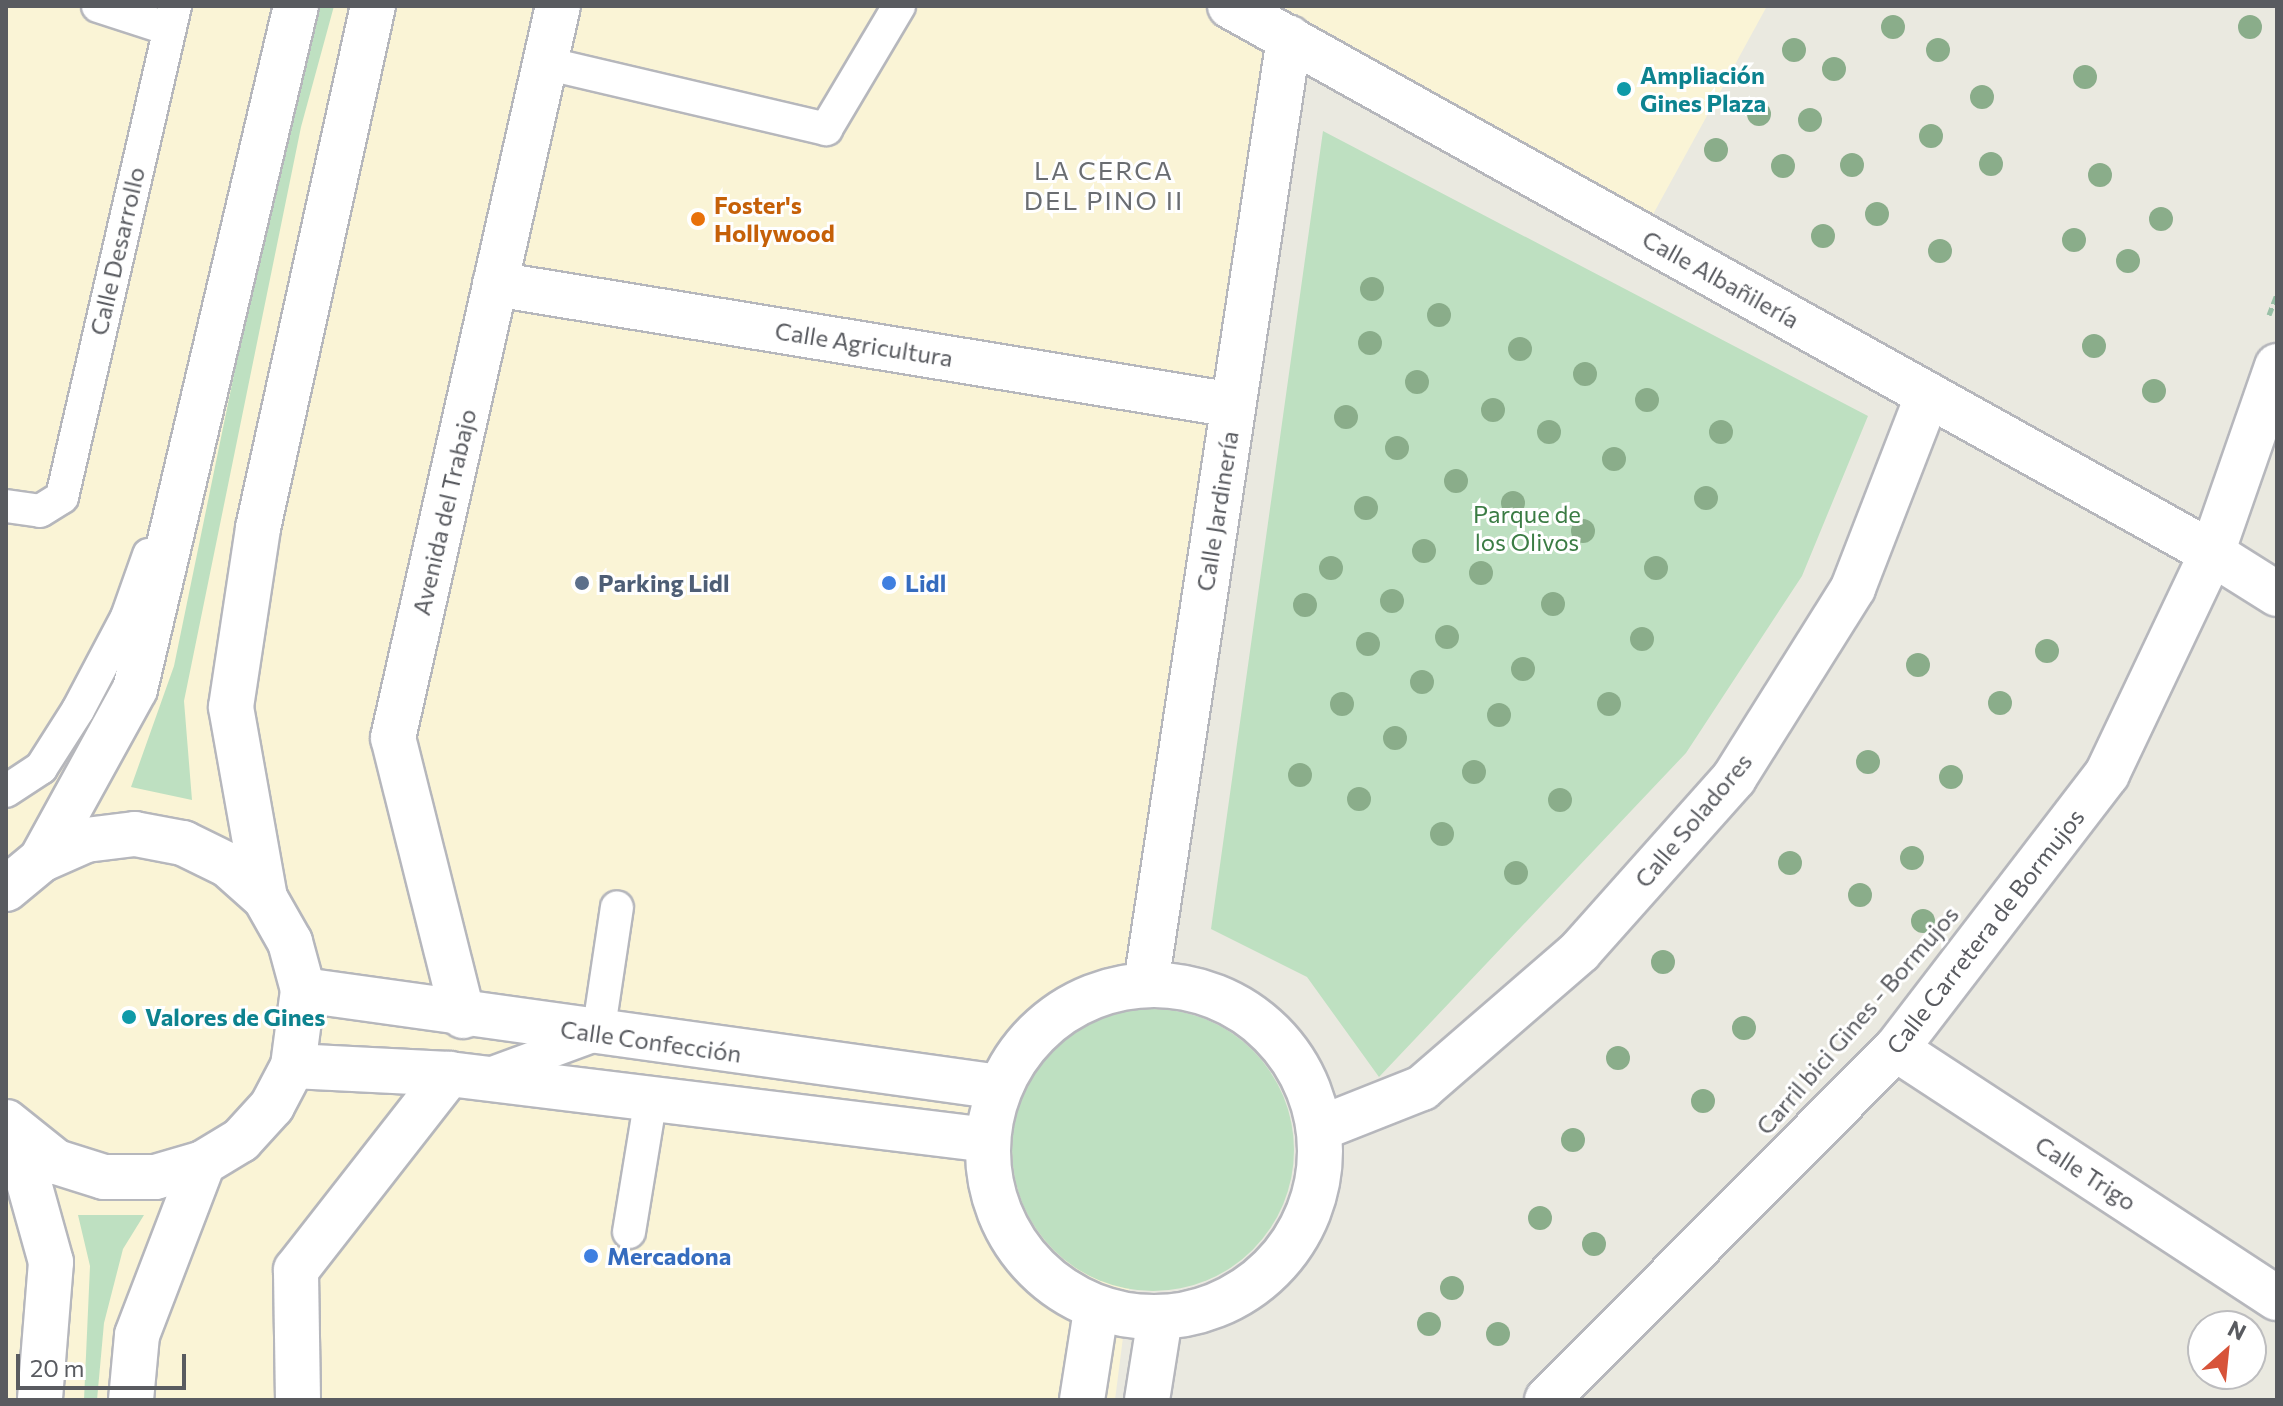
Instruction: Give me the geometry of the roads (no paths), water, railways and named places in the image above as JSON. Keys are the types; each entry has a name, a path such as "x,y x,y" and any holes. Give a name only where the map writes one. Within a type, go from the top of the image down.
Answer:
{"street":[{"path":"16,878 135,689 193,428 296,6"},
{"path":"265,898 231,707 258,528 373,6"},
{"name":"Avenida del Trabajo","path":"463,1016 393,738 558,6"},
{"name":"Calle Albañilería","path":"1230,6 2212,553 2277,594"},
{"name":"Calle Jardinería","path":"1146,984 1289,38"},
{"name":"Calle Agricultura","path":"495,284 1233,405"},
{"name":"Calle Carretera de Bormujos","path":"1547,1400 1896,1049 2107,774 2212,553 2277,366"},
{"name":"Calle Soladores","path":"1321,1128 1422,1088 1580,951 1734,778 1853,588 1928,395"},
{"path":"11,1128 56,1162 104,1177 155,1177 203,1163 241,1140 272,1106 293,1066 303,990 290,942 265,898 228,865 183,843 135,834 86,840 16,878"},
{"path":"1146,984 1196,989 1241,1008 1270,1031 1306,1080 1321,1128 1321,1176 1307,1222 1281,1261 1246,1292 1160,1318 1096,1311 1036,1269 1008,1231 991,1187 988,1140 999,1087 1023,1047 1057,1015 1100,993 1146,984"},
{"name":"Calle Confección","path":"303,990 463,1016 999,1087"},
{"name":"Calle Trigo","path":"1896,1049 2277,1298"},
{"path":"293,1066 463,1076 988,1140"},
{"path":"298,1400 296,1270 463,1076"},
{"path":"11,1128 51,1262 40,1400"},
{"path":"131,1400 137,1335 203,1163"},
{"path":"1082,1400 1096,1311"},
{"path":"1147,1400 1160,1318"}],"lane":[{"path":"98,6 172,18"},
{"path":"545,63 826,129 899,6"},
{"name":"Calle Desarrollo","path":"6,506 40,511 62,497 172,18"},
{"path":"6,791 41,768 127,617 193,428"},
{"path":"463,1076 598,1034 617,907"},
{"path":"629,1232 651,1098"}],"place":[{"name":"Ampliación Gines Plaza","path":"1624,89"},
{"name":"Foster's Hollywood","path":"698,219"},
{"name":"Parking Lidl","path":"582,583"},
{"name":"Lidl","path":"889,583"},
{"name":"Valores de Gines","path":"129,1017"},
{"name":"Mercadona","path":"591,1256"}],"district":[{"name":"LA CERCA DEL PINO II","path":"1104,185"}],"park label":[{"name":"Parque de los Olivos","path":"1527,528"}]}
